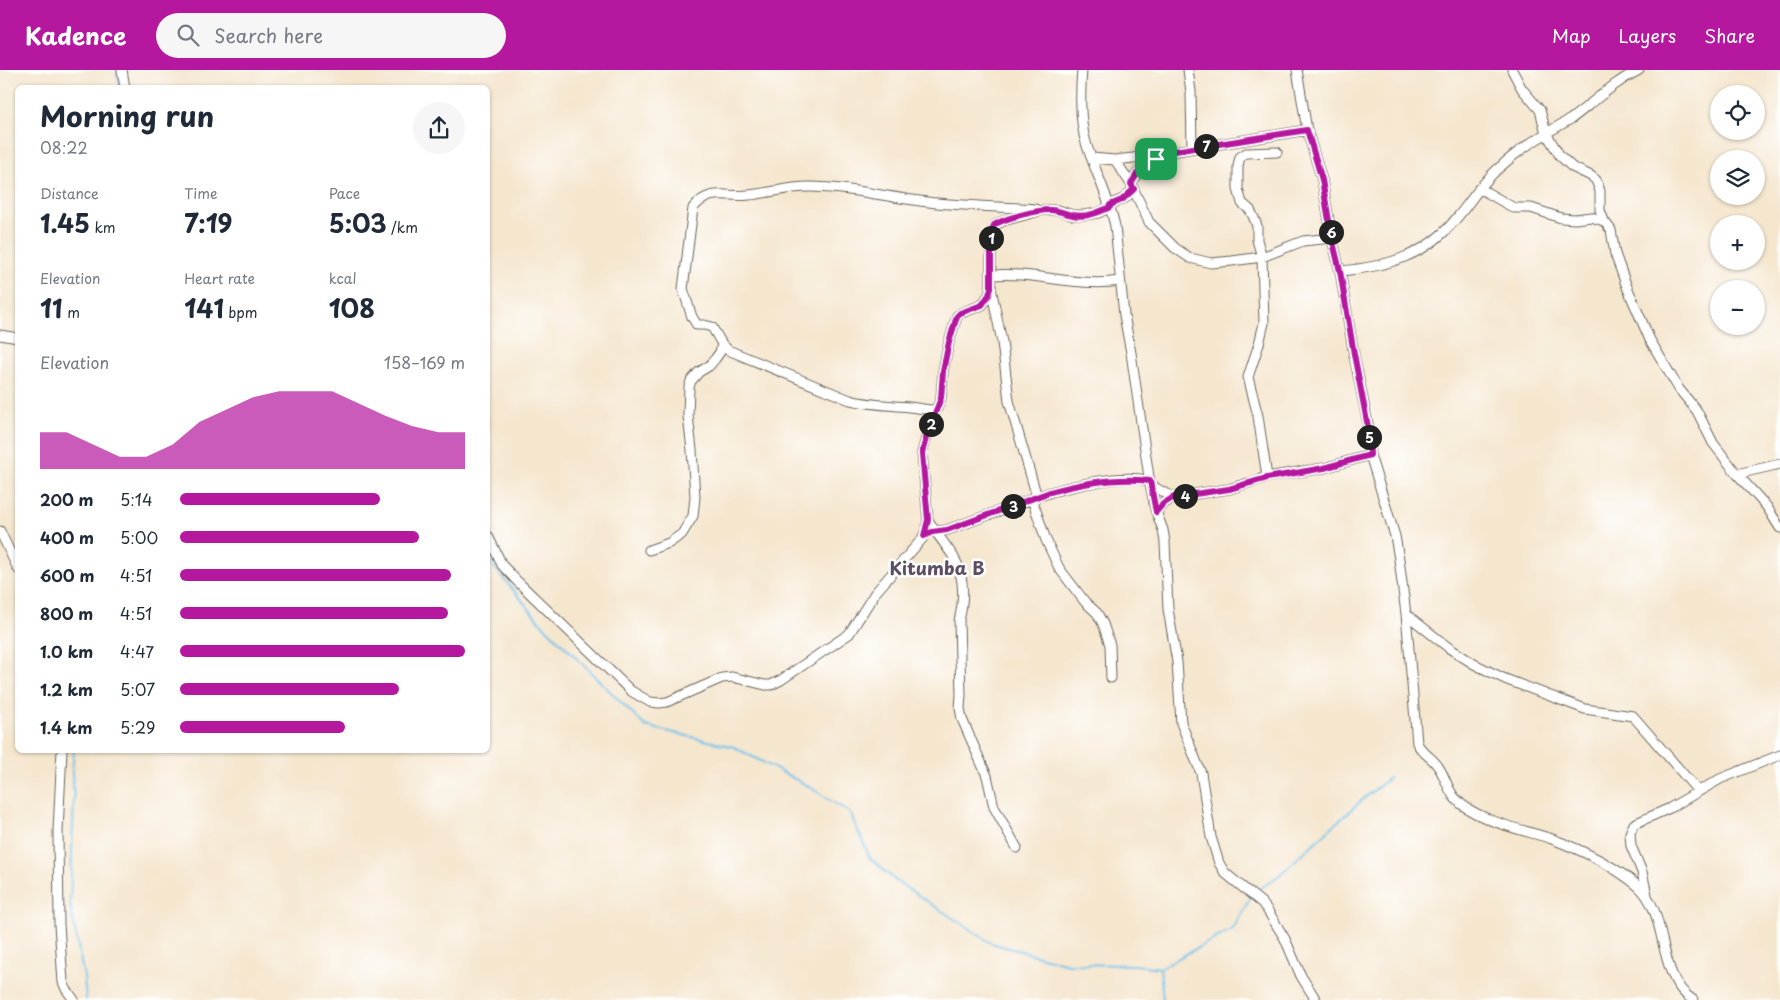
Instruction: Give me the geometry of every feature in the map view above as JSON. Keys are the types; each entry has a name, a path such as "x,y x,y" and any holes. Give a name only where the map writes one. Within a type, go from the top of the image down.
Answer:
{"street":[{"path":"122,70 124,85"},
{"path":"1082,70 1082,122 1086,145 1110,206 1115,226 1124,315 1150,481 1156,512 1165,542 1168,609 1177,662 1181,723 1201,773 1208,824 1219,863 1226,872 1262,903 1273,918 1285,939 1301,976 1316,1000"},
{"path":"1188,70 1191,92 1192,148"},
{"path":"1297,70 1307,130 1322,180 1340,271 1369,432 1370,455 1395,536 1406,614 1417,743 1420,749 1439,767 1456,799 1468,808 1496,822 1553,839 1577,849 1631,881 1648,896"},
{"path":"1512,70 1522,89 1540,110 1546,133 1560,156 1566,163 1596,180 1600,191 1600,210 1604,221 1611,230 1615,254 1650,340 1679,389 1697,411 1713,443 1737,474 1767,507 1780,528"},
{"path":"1340,271 1382,266 1405,258 1434,240 1456,220 1479,188 1497,169 1530,143 1578,114 1621,79 1639,70"},
{"path":"1092,158 1115,160 1307,130"},
{"path":"936,410 867,404 850,400 728,350 712,328 697,325 692,317 683,289 693,208 706,196 747,195 782,188 807,187 835,188 938,203 1058,210 1072,215 1084,215 1098,213 1122,200 1132,186 1137,174 1147,165 1168,152"},
{"path":"1267,478 1258,416 1248,377 1260,344 1264,323 1262,257 1257,240 1257,226 1250,210 1241,200 1238,183 1238,162 1240,157 1246,153 1277,152"},
{"path":"1115,160 1132,186 1153,226 1176,248 1190,258 1212,263 1262,257 1303,240 1332,238"},
{"path":"1479,188 1514,208 1531,208 1561,218 1575,220 1591,217 1604,221"},
{"path":"1043,210 994,225 991,235 991,288 1002,342 1009,401 1046,540 1058,568 1084,602 1097,613 1103,624 1110,645 1111,678"},
{"path":"991,275 1015,274 1101,283 1120,281"},
{"path":"490,540 502,565 631,691 650,702 667,702 722,678 732,677 765,685 781,680 849,634 875,592 924,536 928,520 922,453 928,431 941,398 943,371 949,342 957,316 960,313 982,305 989,295 991,288"},
{"path":"0,335 15,338"},
{"path":"649,550 669,543 682,534 693,516 695,497 688,416 689,387 691,381 699,372 709,366 715,359 720,352 722,344"},
{"path":"1156,512 1163,504 1174,497 1229,489 1267,478 1324,468 1370,455"},
{"path":"1737,474 1780,464"},
{"path":"924,536 947,530 1067,487 1118,479 1150,481 1159,490 1174,497"},
{"path":"928,520 954,557 962,579 962,610 959,621 960,708 962,719 986,776 994,807 1017,848"},
{"path":"0,531 15,563"},
{"path":"1406,614 1449,648 1474,664 1505,679 1585,709 1633,716 1698,791"},
{"path":"62,753 58,831 59,924 63,982 74,1000"},
{"path":"1693,1000 1686,996 1678,986 1672,973 1642,872 1631,846 1631,828 1634,824 1670,808 1720,779 1780,755"}],"waterway":[{"path":"117,70 120,85"},
{"path":"490,562 540,622 645,726 734,747 808,786 850,813 870,858 896,881 991,943 1068,964 1135,965 1160,968 1163,1000"},
{"path":"74,753 70,905 84,977 86,1000"},
{"path":"1254,893 1278,876 1389,778"},
{"path":"1160,968 1233,929 1251,897"}],"district":[{"name":"Kitumba B","path":"937,569"}],"route":[{"path":"1307,130 1322,180 1340,271 1369,432 1370,455 1324,468 1298,471 1229,489 1174,497 1163,504 1156,512 1150,481 1118,479 1067,487 947,530 932,532 924,536 928,520 922,453 928,431 941,398 943,371 957,316 960,313 982,305 989,295 991,288 991,235 994,225 1043,210 1058,210 1072,215 1098,213 1128,196 1134,189 1131,184 1137,174 1156,159 1168,152 1307,130"}]}
